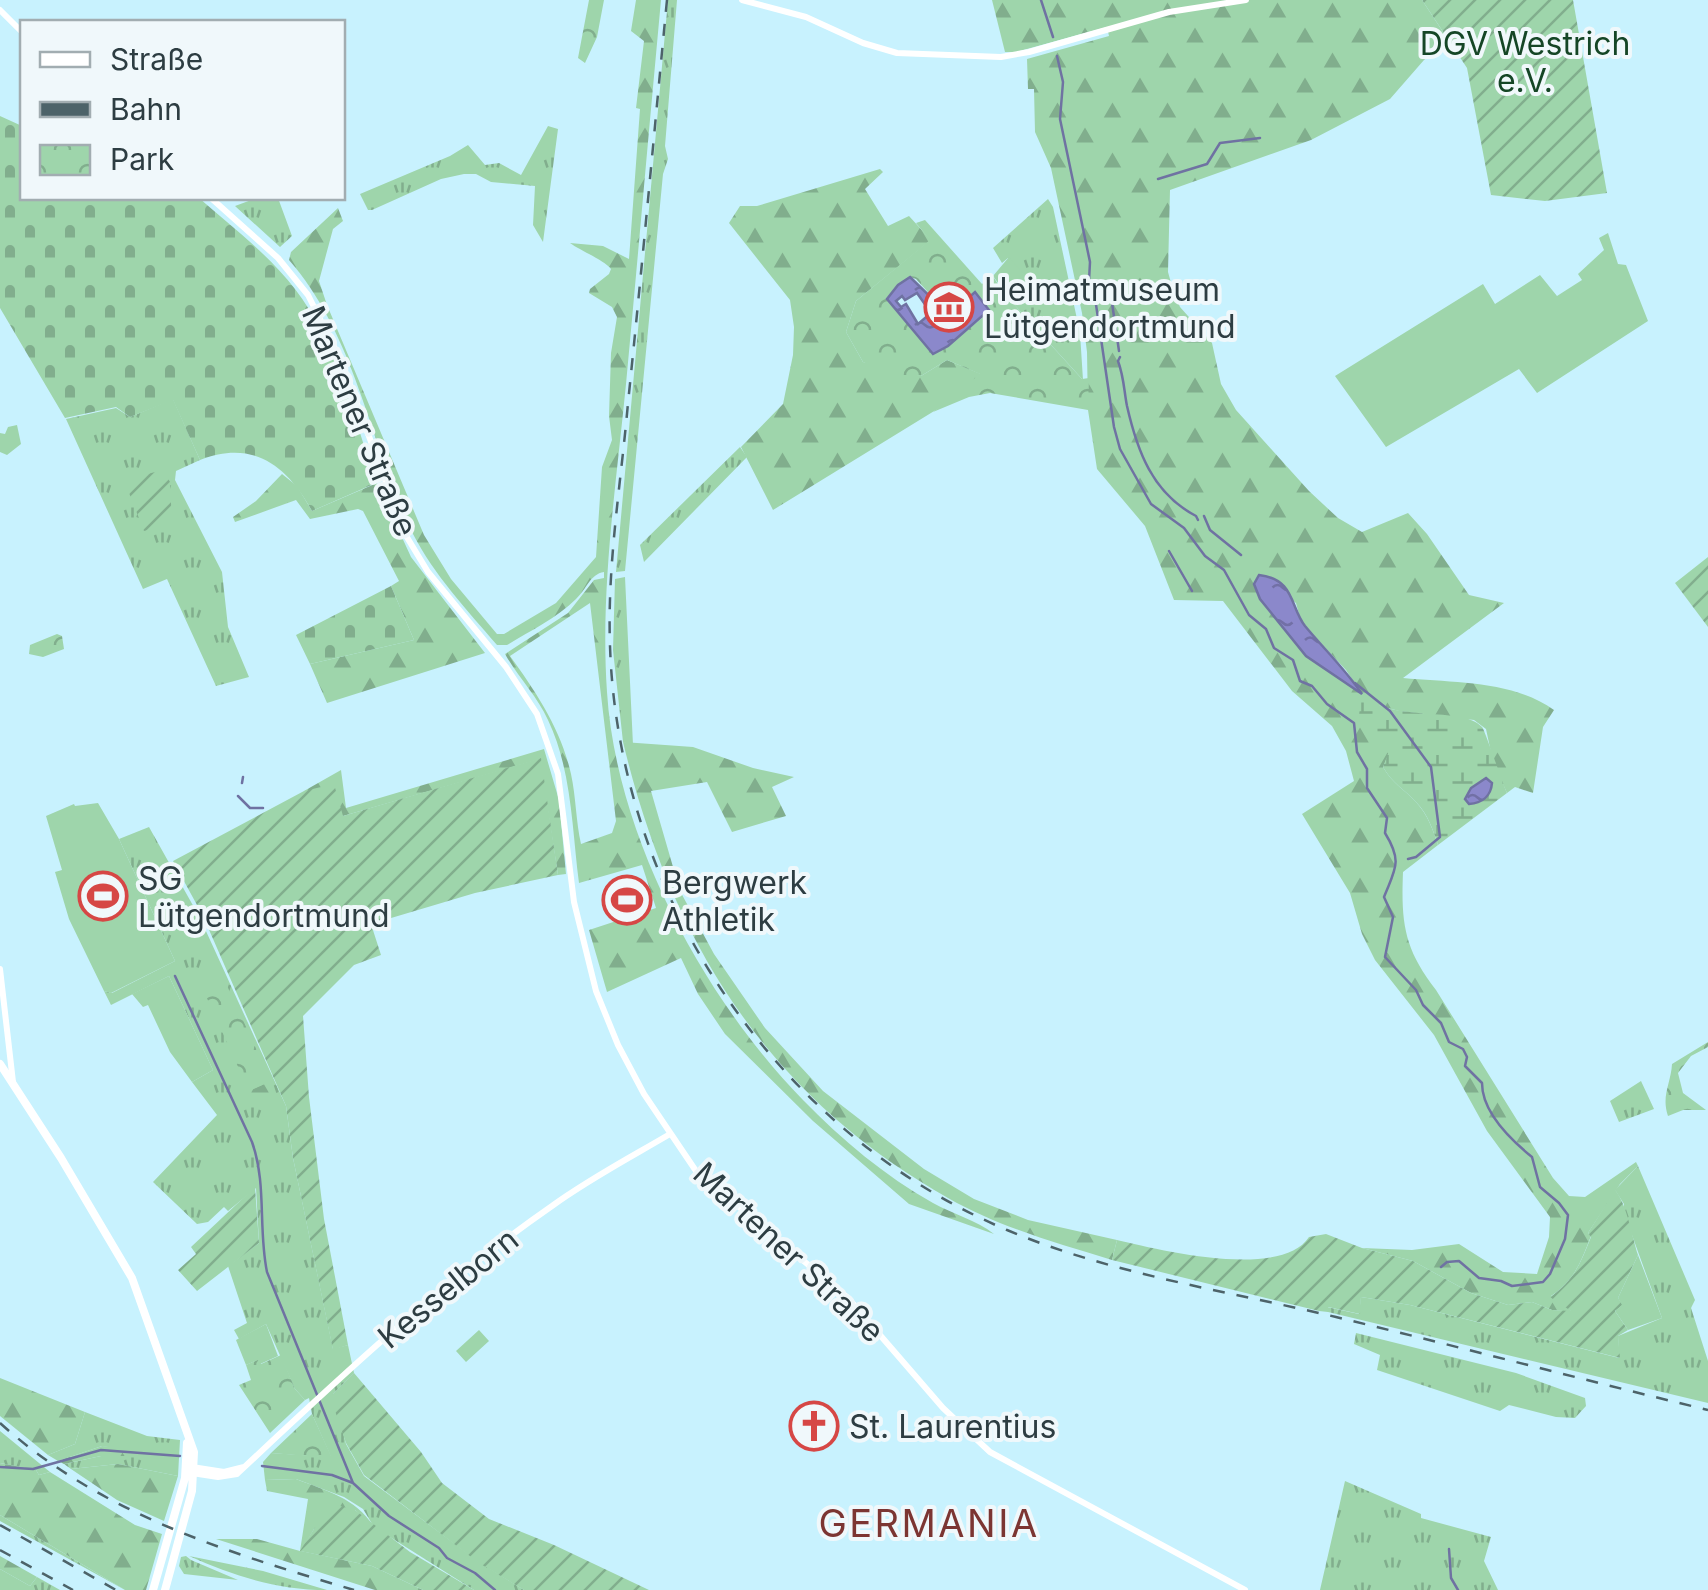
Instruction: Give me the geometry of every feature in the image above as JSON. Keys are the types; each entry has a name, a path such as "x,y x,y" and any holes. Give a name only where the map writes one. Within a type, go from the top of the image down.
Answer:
{"main road":[{"path":"0,1060 132,1278 187,1433 192,1470 165,1590"},
{"path":"153,1590 192,1470"}],"street":[{"path":"742,0 806,17 897,53 1001,56 1038,50 1169,12 1246,0"},
{"path":"0,10 20,30"},
{"name":"Martener Straße","path":"213,200 278,258 308,294 342,363 411,544 428,572 506,667 537,714 558,774 574,902 592,976 618,1044 670,1134 702,1177 848,1298 943,1408 990,1452 1245,1590"},
{"path":"0,969 14,1085"},
{"path":"0,1060 7,1046"},
{"name":"Kesselborn","path":"192,1470 226,1478 236,1474 401,1324 542,1212 670,1134"}],"green space":[{"path":"589,0 604,0 597,37 585,63 578,58"},
{"path":"636,0 661,0 606,615 607,692 614,747 628,802 671,912 732,1014 767,1059 818,1115 881,1169 933,1203 994,1234 909,1204 813,1121 725,1034 698,994 681,958 607,992 589,930 656,908 642,865 579,883 570,800 556,739 544,711 505,654 568,613 594,580 604,578 604,572 595,576 576,599 552,618 507,645 497,645 421,549 398,499 347,357 312,290 289,260 291,252 338,208 343,221 333,229 319,281 424,535 451,579 497,634 504,634 556,603 596,557 602,467 612,440 611,353 617,317 612,307 589,293 611,269 570,243 603,246 629,259 640,109 636,108 644,41 631,31","holes":["590,603 616,821 612,833 581,844 571,774 561,742 538,697 510,656"]},
{"path":"668,0 677,0 665,146 668,159 663,174 625,571 616,572"},
{"path":"992,0 1422,0 1449,41 1424,60 1390,99 1311,140 1170,190 1168,272 1180,307 1212,343 1221,384 1236,410 1309,491 1338,518 1362,532 1408,513 1469,595 1504,603 1403,678 1501,688 1538,700 1554,710 1543,727 1533,793 1515,787 1507,793 1493,762 1486,729 1474,720 1399,711 1370,703 1379,736 1390,751 1383,767 1420,807 1438,845 1403,872 1404,921 1411,948 1425,975 1553,1178 1569,1196 1585,1197 1636,1162 1638,1166 1620,1184 1588,1233 1591,1236 1571,1277 1551,1296 1573,1312 1552,1310 1532,1302 1508,1305 1471,1293 1413,1261 1362,1248 1412,1250 1459,1244 1503,1272 1537,1274 1549,1237 1550,1217 1487,1131 1434,1035 1375,960 1362,934 1350,893 1302,814 1354,781 1346,751 1332,726 1292,691 1223,601 1174,600 1145,526 1097,469 1088,410 1082,313 1051,168 1035,132 1034,89 1028,89 1027,59 1109,36 1107,27 1005,52","holes":["1259,576 1296,603 1301,622 1346,670 1361,693 1306,656 1260,599 1254,584"]},
{"name":"DGV Westrich e.V.","path":"1422,0 1573,0 1607,193 1545,201 1491,195 1467,68"},
{"path":"0,116 20,125 20,200 201,200 261,252 295,289 322,332 376,483 312,511 291,481 266,460 236,453 200,460 173,400 130,417 116,407 65,418 0,308"},
{"path":"548,126 558,129 543,242 533,225 535,186 491,182 476,174 464,174 441,179 372,210 368,210 360,194 468,145 485,165 499,163 521,175"},
{"path":"880,169 883,172 865,189 888,226 909,216 931,240 856,301 846,332 863,362 921,376 947,360 981,374 944,405 773,510 741,447 783,404 793,355 790,300 729,223 740,206 757,206"},
{"path":"1048,199 1053,207 1080,333 1083,380 1011,301 1030,282 1008,258 1002,263 993,248"},
{"path":"252,200 279,200 292,236 280,247 235,206"},
{"path":"925,220 982,284 993,276 1082,379 1089,378 1088,410 990,393 933,412 980,374 947,360 921,376 894,375 863,362 846,332 856,301 930,240 916,223","holes":["910,277 949,315 982,318 933,354 888,300 898,285"]},
{"path":"1608,233 1618,264 1626,265 1648,321 1537,393 1519,369 1386,447 1335,376 1483,284 1495,304 1540,275 1557,296 1582,280 1578,274 1604,250 1599,238"},
{"path":"1009,257 1030,282 1011,301 993,276"},
{"path":"173,399 200,460 176,471 175,480 222,572 228,627 249,677 216,686 167,579 143,589 66,419 116,408 130,417"},
{"path":"17,425 21,444 7,455 0,452 0,433 5,434 8,427"},
{"path":"740,447 747,457 644,562 640,545"},
{"path":"163,470 170,482 172,524 144,531 124,480"},
{"path":"282,474 297,486 312,511 377,483 411,557 485,653 327,703 310,664 414,640 391,586 399,581 363,511 310,519 296,500 235,522 233,517 256,501"},
{"path":"1708,557 1708,627 1675,583"},
{"path":"625,577 633,745 623,742 613,650 615,579"},
{"path":"391,586 414,640 310,664 296,635"},
{"path":"57,634 62,636 64,649 43,657 29,654 30,645"},
{"path":"1362,694 1390,709 1472,720 1482,727 1507,793 1438,845 1424,812 1383,767 1389,751 1359,715"},
{"path":"623,742 693,747 753,768 794,777 772,787 786,816 732,832 707,782 651,791 680,891 714,954 765,1028 823,1091 924,1169 974,1199 1028,1220 1117,1240 1112,1260 1008,1226 948,1198 884,1157 828,1112 778,1061 736,1006 699,947 643,815"},
{"path":"544,749 559,800 566,874 558,875 540,759 343,816 304,791 341,770 346,808"},
{"path":"541,758 558,875 475,893 371,924 381,955 354,965 303,1016 324,1219 348,1345 333,1350 286,1106 203,916 173,861 304,791 334,784 343,816"},
{"name":"SG Lütgendortmund","path":"98,803 119,839 175,961 111,993 104,991 69,919 55,872 62,870 46,816 74,804"},
{"path":"149,827 200,918 286,1106 293,1158 333,1349 348,1345 354,1373 333,1394 346,1444 364,1476 479,1562 524,1590 474,1590 374,1527 363,1509 344,1497 296,1479 265,1480 263,1462 271,1453 331,1457 309,1398 305,1400 295,1389 266,1324 239,1339 234,1330 247,1323 228,1266 259,1243 256,1188 228,1211 224,1207 208,1222 197,1224 153,1182 217,1115 192,1082 213,1070 169,976 111,1005 104,991 112,993 175,961 119,839"},
{"path":"217,964 271,1081 249,1091 196,974"},
{"path":"169,976 213,1070 192,1082 170,1052 148,1005 143,1007 132,994"},
{"path":"1708,1042 1708,1047 1691,1056 1678,1073 1683,1093 1706,1110 1683,1110 1668,1116 1666,1096 1672,1064"},
{"path":"271,1081 279,1107 269,1107 249,1091"},
{"path":"1641,1081 1654,1109 1619,1122 1610,1101"},
{"path":"1638,1166 1695,1300 1691,1308 1708,1361 1708,1403 1328,1312 1327,1307 1359,1314 1361,1297 1410,1305 1619,1358 1618,1336 1662,1318 1624,1204 1615,1190"},
{"path":"255,1187 259,1243 197,1291 178,1270 196,1254 191,1247"},
{"path":"1615,1190 1626,1212 1638,1255 1618,1298 1623,1305 1615,1311 1628,1330 1618,1336 1620,1358 1410,1305 1361,1297 1360,1314 1328,1307 1328,1312 1319,1311 1112,1260 1117,1240 1189,1255 1247,1259 1273,1257 1294,1250 1309,1237 1326,1234 1413,1261 1471,1293 1508,1305 1532,1302 1552,1310 1571,1311 1550,1297 1576,1270 1591,1237 1588,1233"},
{"path":"1638,1255 1662,1318 1628,1330 1615,1311 1622,1305 1618,1298"},
{"path":"266,1324 278,1356 246,1365 236,1340"},
{"path":"479,1330 489,1341 466,1362 456,1351"},
{"path":"1356,1333 1516,1373 1585,1398 1586,1406 1575,1418 1509,1405 1500,1411 1377,1370 1380,1355 1354,1344"},
{"path":"281,1355 295,1389 305,1400 270,1433 239,1385 251,1380 246,1365 259,1359 261,1364"},
{"path":"354,1373 442,1483 489,1519 649,1590 524,1590 479,1563 364,1475 346,1443 332,1402 333,1394"},
{"path":"0,1378 85,1412 75,1444 48,1455 0,1416"},
{"path":"85,1412 147,1436 180,1440 178,1476 118,1464 71,1469 64,1464 101,1456 164,1456 102,1446 58,1461 48,1455 75,1444"},
{"path":"312,1414 332,1458 271,1453"},
{"path":"0,1431 50,1472 39,1475 36,1470 0,1463"},
{"path":"102,1446 160,1450 165,1456 101,1456 64,1464 58,1461"},
{"path":"0,1463 36,1470 39,1475 50,1472 135,1525 162,1534 146,1590 125,1590 0,1515"},
{"path":"118,1464 178,1476 164,1521 117,1500 71,1469"},
{"path":"296,1479 350,1502 374,1527 355,1510 314,1529 301,1551 372,1566 423,1590 375,1590 216,1539 257,1539 300,1551 308,1499 267,1491 265,1480"},
{"path":"1345,1481 1421,1514 1421,1518 1491,1537 1484,1561 1498,1590 1320,1590"},
{"path":"340,1506 355,1510 410,1552 474,1590 423,1590 372,1566 300,1551 314,1529"},
{"path":"0,1515 125,1590 0,1521"},
{"path":"0,1556 37,1577 30,1586 0,1569"},
{"path":"189,1556 263,1571 327,1590 291,1588 256,1580"},
{"path":"181,1557 238,1580 184,1574 179,1566"},
{"path":"0,1569 30,1586 37,1577 60,1590 0,1590"}],"water":[{"path":"910,277 949,315 975,292 989,310 933,354 887,299","holes":["917,293 931,313 918,324 906,304 901,307 896,301"]},
{"path":"1259,575 1285,588 1305,626 1362,694 1306,656 1260,599 1254,584"},
{"path":"1486,778 1492,783 1488,795 1469,804 1465,799 1471,788"}],"waterway":[{"path":"1041,0 1053,37"},
{"path":"1057,56 1063,82 1060,119 1090,262 1089,281 1094,291 1120,449 1151,504 1184,528 1205,556 1224,570 1249,615 1266,629 1274,648 1293,660 1300,681 1312,686 1327,704 1354,723 1357,752 1367,769 1367,788 1387,818 1385,833 1395,859 1384,897 1393,917 1385,957 1441,1023 1449,1042 1463,1049 1467,1057 1465,1066 1482,1083 1492,1115 1532,1157 1540,1187 1568,1215 1565,1239 1543,1282 1512,1286 1479,1278 1459,1261 1441,1267"},
{"path":"1158,179 1207,164 1220,143 1260,138"},
{"path":"1109,282 1119,351"},
{"path":"1120,357 1127,406 1149,469 1168,495 1198,520"},
{"path":"1204,516 1210,530 1241,555"},
{"path":"1169,551 1192,591"},
{"path":"1355,683 1390,711 1431,767 1440,837 1408,859"},
{"path":"242,783 243,777"},
{"path":"238,796 250,808 263,808"},
{"path":"175,976 252,1142 259,1174 267,1272 353,1483"},
{"path":"0,1467 33,1469 101,1450 180,1456"},
{"path":"262,1466 332,1475 353,1483 389,1516 495,1590"},
{"path":"1449,1549 1451,1578 1458,1590"}],"railway":[{"path":"667,0 613,555 610,646 620,739 643,829 678,915 725,995 782,1069 849,1133 924,1187 1007,1230 1128,1270 1336,1317 1708,1410"},
{"path":"0,1423 39,1455 123,1506 212,1544 354,1590"},
{"path":"0,1525 116,1590"},
{"path":"0,1550 73,1590"}],"place":[{"name":"Heimatmuseum Lütgendortmund","path":"949,307"},
{"name":"SG Lütgendortmund","path":"103,896"},
{"name":"Bergwerk Athletik","path":"627,900"},
{"name":"St. Laurentius","path":"814,1426"}],"district":[{"name":"GERMANIA","path":"929,1523"}]}
